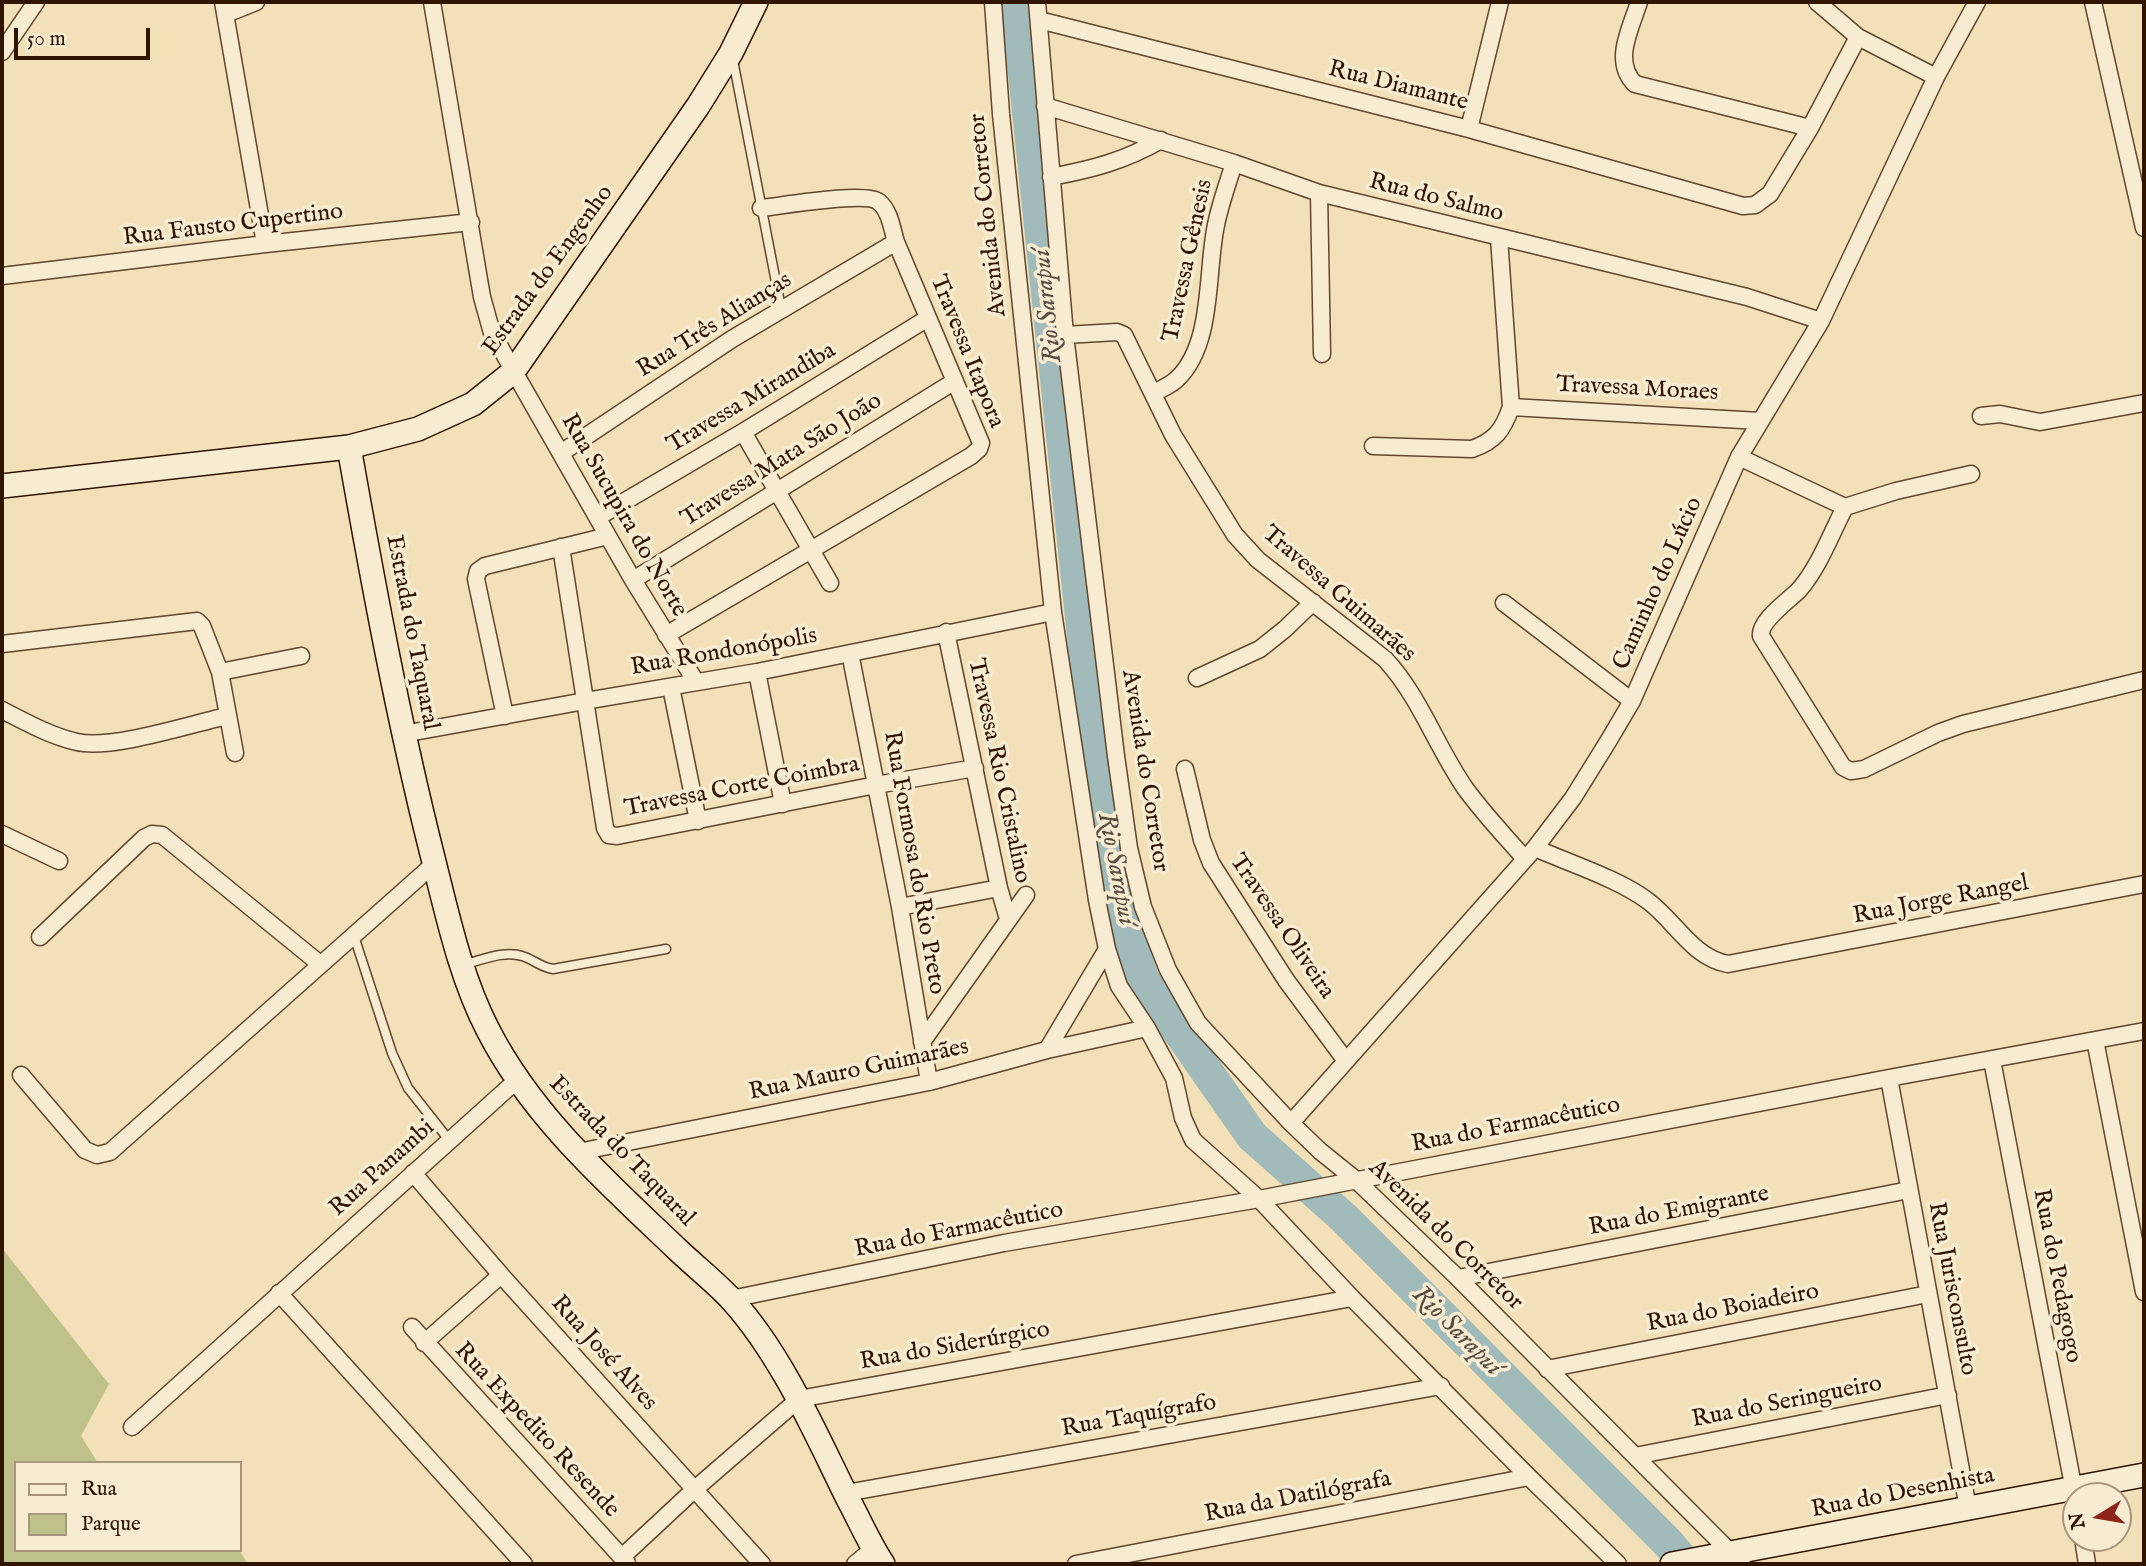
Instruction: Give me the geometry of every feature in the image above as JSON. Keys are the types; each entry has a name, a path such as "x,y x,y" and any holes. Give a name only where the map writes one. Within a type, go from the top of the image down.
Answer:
{"street":[{"path":"2,52 36,2"},
{"path":"256,2 225,8 265,244"},
{"name":"Rua Sucupira do Norte","path":"432,2 485,309 492,333 633,580 696,682"},
{"name":"Estrada do Engenho","path":"2,486 349,447 418,429 473,404 513,372 698,106 732,53 755,2"},
{"name":"Avenida do Corretor","path":"993,2 1001,114 1053,612 1097,900 1107,949 1119,986 1147,1028 1174,1078 1183,1118 1193,1139 1259,1199 1352,1298 1618,1564"},
{"name":"Avenida do Corretor","path":"1037,2 1065,335 1119,782 1129,848 1143,907 1168,970 1198,1023 1291,1123 1356,1180 1458,1278 1736,1559"},
{"path":"1469,129 1500,2"},
{"path":"1639,2 1623,55 1624,69 1635,84 1810,128 1858,37"},
{"path":"1817,2 1858,37 1936,77"},
{"name":"Caminho do Lúcio","path":"1291,1123 1530,854 1573,798 1632,701 1740,457 1821,321 1936,77 1977,2"},
{"path":"2093,2 2144,228"},
{"name":"Rua Diamante","path":"1039,20 1469,129 1743,206 1755,205 1770,194 1810,128"},
{"name":"Rua do Salmo","path":"1045,106 1234,163 1319,193 1499,239 1747,297 1821,321"},
{"path":"1051,177 1097,169 1133,156 1161,140"},
{"name":"Travessa Gênesis","path":"1154,393 1175,381 1186,369 1196,349 1206,310 1216,224 1234,163"},
{"path":"1319,193 1322,354"},
{"name":"Travessa Itapora","path":"666,635 979,449 981,443 896,242 887,212 880,203 871,198 838,199 761,208"},
{"name":"Rua Fausto Cupertino","path":"2,276 471,222"},
{"path":"1373,446 1472,449 1497,436 1504,425 1511,407 1499,239"},
{"name":"Rua Três Alianças","path":"561,453 781,308 896,242"},
{"name":"Travessa Mirandiba","path":"598,517 928,318"},
{"name":"Travessa Guimarães","path":"1065,335 1117,332 1124,335 1173,435 1235,534 1258,560 1385,659 1400,675 1466,789 1530,854"},
{"name":"Travessa Mata São João","path":"633,580 955,381"},
{"path":"1981,416 2000,414 2040,422 2144,403"},
{"name":"Travessa Moraes","path":"1511,407 1760,421"},
{"path":"743,432 830,583"},
{"name":"Estrada do Taquaral","path":"349,447 403,734 434,864 462,964 487,1028 517,1080 578,1152 731,1299 768,1349 799,1399 878,1556"},
{"path":"1740,457 1845,507 1896,491 1972,474"},
{"path":"1845,507 1814,569 1800,589 1760,631 1843,767 1851,771 1864,769 1938,733 1963,724 2144,680"},
{"path":"505,716 476,579 478,572 485,566 608,536"},
{"path":"561,547 585,701"},
{"path":"1197,678 1260,649 1313,602"},
{"path":"1504,603 1632,701"},
{"name":"Rua Rondonópolis","path":"403,734 757,672 1053,612"},
{"path":"2,644 197,621 202,626 220,672 235,753"},
{"name":"Travessa Rio Cristalino","path":"946,632 999,888 1008,919"},
{"name":"Rua Formosa do Rio Preto","path":"850,653 900,907 929,1082"},
{"path":"220,672 301,656"},
{"path":"757,672 783,804"},
{"path":"671,687 698,821"},
{"name":"Travessa Corte Coimbra","path":"585,701 605,828 609,835 617,836 975,768"},
{"path":"2,710 54,736 79,743 103,744 227,716"},
{"name":"Travessa Oliveira","path":"1185,769 1210,863 1286,980 1346,1061"},
{"path":"40,937 144,838 152,834 162,835 320,964"},
{"path":"5,842 59,861"},
{"name":"Rua Jorge Rangel","path":"1530,854 1618,884 1648,901 1704,956 1728,964 2144,884"},
{"path":"21,1075 85,1150 97,1155 110,1152 434,864"},
{"path":"900,907 999,888"},
{"path":"922,1042 1026,895"},
{"path":"1048,1050 1107,949"},
{"name":"Rua Mauro Guimarães","path":"578,1152 929,1082 1048,1050 1147,1028"},
{"name":"Rua do Farmacêutico","path":"731,1299 1004,1243 1259,1199 2144,1031"},
{"path":"2095,1040 2144,1292"},
{"name":"Rua do Pedagogo","path":"1992,1060 2073,1482"},
{"name":"Rua Jurisconsulto","path":"1889,1078 1969,1508"},
{"name":"Rua Panambi","path":"132,1427 517,1080"},
{"name":"Rua José Alves","path":"413,1173 500,1275 762,1564"},
{"name":"Rua do Emigrante","path":"1458,1278 1909,1190"},
{"path":"424,1343 500,1275"},
{"path":"279,1293 524,1564"},
{"name":"Rua do Boiadeiro","path":"1547,1369 1928,1294"},
{"name":"Rua do Siderúrgico","path":"799,1399 1352,1298"},
{"name":"Rua Expedito Resende","path":"412,1327 625,1561"},
{"name":"Rua Taquígrafo","path":"846,1493 1441,1386"},
{"name":"Rua do Seringueiro","path":"1635,1455 1948,1395"},
{"path":"625,1561 695,1489 799,1399"},
{"name":"Rua do Desenhista","path":"2119,1482 2144,1475"},
{"name":"Rua da Datilógrafa","path":"1076,1564 1529,1477"},
{"name":"Rua do Desenhista","path":"1672,1564 1699,1559 1736,1559 1969,1508 2062,1496"},
{"path":"855,1564 878,1556"}],"lane":[{"path":"732,53 781,308"},
{"path":"354,934 391,1053 408,1088 449,1140"},
{"path":"462,964 512,954 524,956 543,968 553,969 666,949"}],"green space":[{"path":"2,1248 109,1384 81,1436 97,1461 14,1461 14,1552 240,1552 248,1564 2,1564"}],"waterway":[{"name":"Rio Sarapuí","path":"1017,2 1099,785 1115,895 1143,980 1252,1136 1344,1218 1686,1564"}]}
